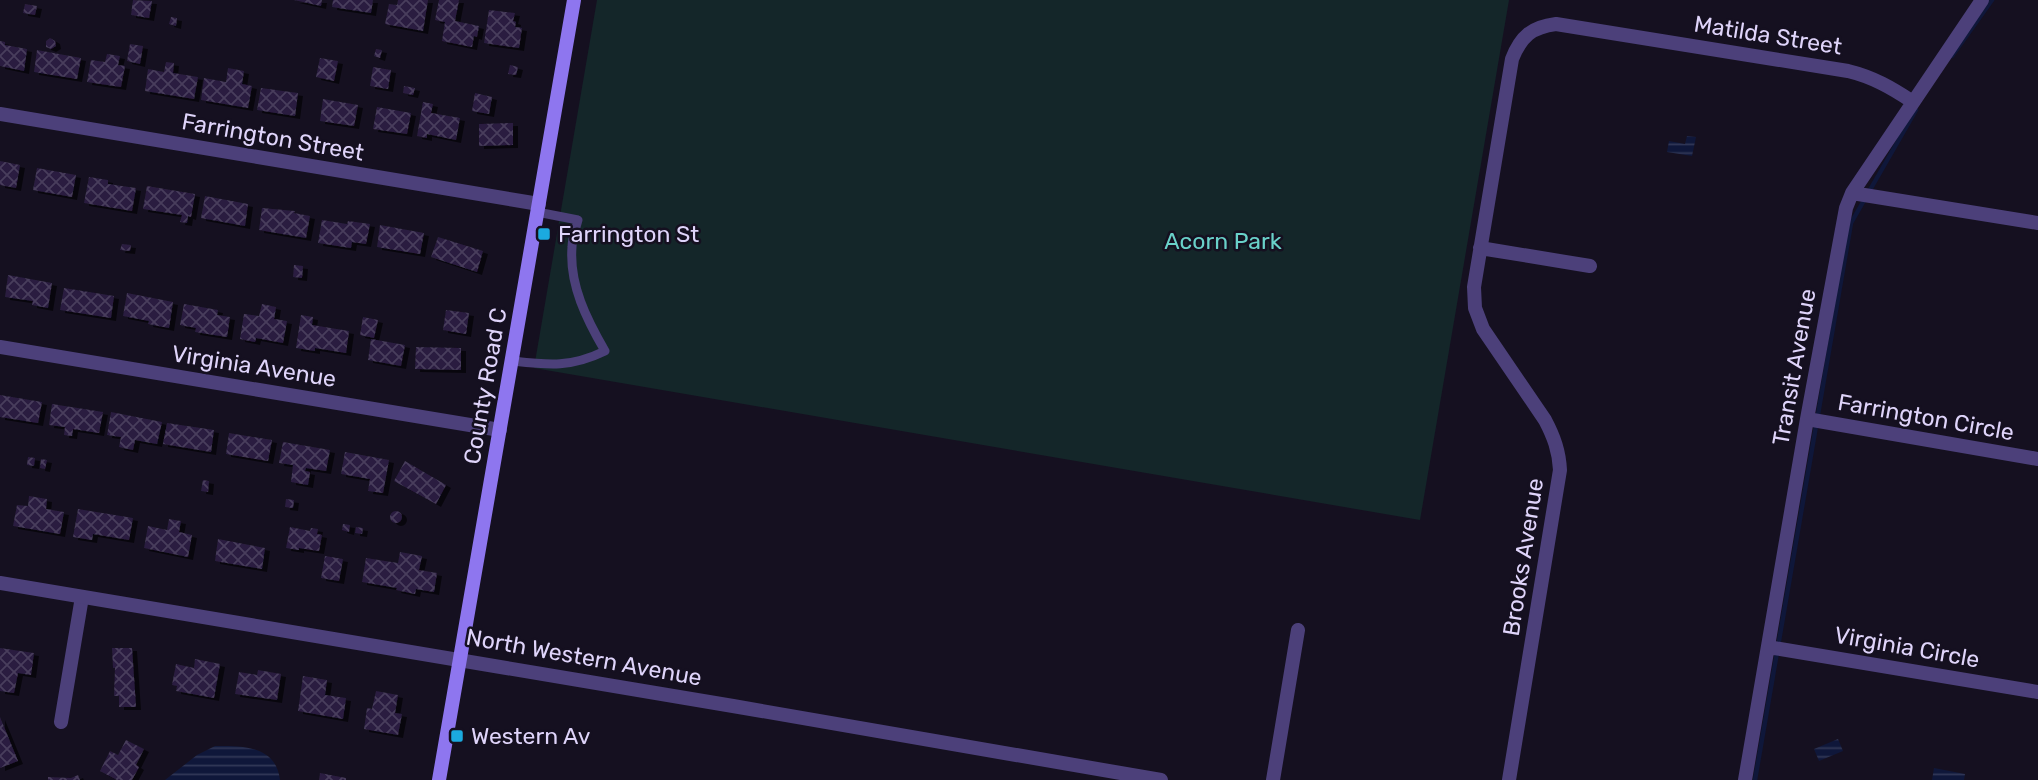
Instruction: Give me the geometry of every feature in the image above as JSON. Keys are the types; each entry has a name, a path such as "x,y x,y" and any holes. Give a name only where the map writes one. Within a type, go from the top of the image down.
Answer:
{"main road":[{"name":"County Road C","path":"439,780 574,0"}],"street":[{"name":"Transit Avenue","path":"1745,780 1846,208 1852,193 1982,0"},
{"name":"Matilda Street","path":"1527,34 1540,26 1556,24 1848,71 1887,85 1913,102"},
{"name":"Brooks Avenue","path":"1509,780 1560,470 1559,452 1545,420 1483,329 1475,308 1474,286 1512,59 1517,46 1527,34"},
{"name":"Farrington Street","path":"0,114 538,208"},
{"path":"1852,193 2038,223"},
{"path":"1480,248 1590,266"},
{"name":"Virginia Avenue","path":"0,347 500,430"},
{"name":"Farrington Circle","path":"1807,419 2038,459"},
{"name":"North Western Avenue","path":"0,583 1161,780"},
{"path":"61,722 82,597"},
{"path":"1273,780 1298,630"},
{"name":"Virginia Circle","path":"1768,647 2038,692"}],"lane":[{"path":"512,361 551,365 575,363 605,351 586,319 572,267 572,247 578,220 538,208"}],"green space":[{"name":"Acorn Park","path":"597,0 1509,0 1420,520 534,368"}],"water":[{"path":"1687,136 1696,137 1692,156 1667,152 1669,141 1685,144"},
{"path":"1838,739 1843,751 1819,761 1814,749"},
{"path":"215,746 236,746 265,754 277,768 280,780 165,780 197,755"},
{"path":"1934,768 1965,774 1964,780 1932,780"}],"building":[{"path":"133,0 152,1 149,18 131,15"},
{"path":"294,0 322,0 321,6"},
{"path":"333,0 373,0 371,13 332,7"},
{"path":"398,0 428,0 423,31 385,24 389,4 397,5"},
{"path":"439,0 459,0 455,21 479,26 472,47 442,41 445,22 435,20"},
{"path":"25,4 37,6 35,15 23,13"},
{"path":"489,10 515,13 515,27 522,28 519,48 484,43"},
{"path":"171,17 177,18 176,26 169,24"},
{"path":"50,38 55,41 56,46 51,49 46,47 46,41"},
{"path":"0,41 5,42 5,45 27,49 24,71 0,66"},
{"path":"130,44 143,46 140,64 127,61"},
{"path":"376,49 382,50 380,58 374,56"},
{"path":"37,50 81,58 77,79 34,72"},
{"path":"107,54 120,56 118,65 125,66 121,87 87,82 91,60 105,62"},
{"path":"320,58 338,61 334,81 316,77"},
{"path":"166,62 174,63 173,73 198,77 194,99 145,91 148,69 164,72"},
{"path":"510,65 518,67 516,75 508,74"},
{"path":"373,67 391,70 388,89 370,86"},
{"path":"228,68 244,71 242,84 252,86 248,108 201,100 204,78 226,82"},
{"path":"404,86 415,88 413,95 403,93"},
{"path":"261,88 298,93 295,116 257,110"},
{"path":"475,93 492,97 489,114 472,111"},
{"path":"323,99 358,105 354,126 320,121"},
{"path":"423,102 433,104 431,113 460,118 456,140 427,134 427,138 417,136"},
{"path":"377,107 411,113 407,134 373,129"},
{"path":"513,123 513,145 479,146 479,124"},
{"path":"0,161 20,165 16,188 0,185"},
{"path":"37,168 76,175 72,197 33,190"},
{"path":"89,177 108,180 108,184 136,188 132,211 84,203"},
{"path":"147,186 195,194 191,217 188,216 187,223 180,222 182,215 143,209"},
{"path":"205,196 248,204 245,226 201,218"},
{"path":"262,208 295,211 294,213 310,216 306,238 259,230"},
{"path":"322,220 370,224 366,244 352,242 351,248 318,243"},
{"path":"380,225 424,233 420,254 377,247"},
{"path":"438,237 483,251 477,272 431,257"},
{"path":"122,244 131,245 130,251 120,250"},
{"path":"294,265 303,266 302,278 293,277"},
{"path":"8,275 52,283 48,308 32,305 33,301 5,297"},
{"path":"64,288 114,296 111,318 60,310"},
{"path":"127,293 173,302 169,328 123,316"},
{"path":"184,304 218,310 217,315 230,317 227,337 195,332 196,328 180,325"},
{"path":"262,304 276,307 274,319 287,321 283,343 256,338 255,342 240,339 244,314 259,316"},
{"path":"446,310 469,313 466,334 443,330"},
{"path":"301,315 313,317 312,325 349,331 346,353 296,348"},
{"path":"363,317 378,320 374,338 360,335"},
{"path":"371,339 405,345 401,366 368,360"},
{"path":"416,347 461,348 461,370 415,369"},
{"path":"0,395 42,402 38,423 0,417"},
{"path":"52,404 103,412 99,433 73,429 72,436 64,435 65,427 49,425"},
{"path":"111,412 162,422 157,444 135,440 133,450 119,447 121,437 107,435"},
{"path":"167,423 214,430 211,452 163,444"},
{"path":"229,433 272,440 268,461 226,454"},
{"path":"283,442 330,450 326,471 306,468 305,471 310,472 308,485 291,482 293,465 279,463"},
{"path":"345,452 389,460 383,493 368,491 370,479 341,474"},
{"path":"28,457 35,458 34,466 27,465"},
{"path":"41,459 47,460 45,469 40,468"},
{"path":"405,461 446,485 436,504 394,481"},
{"path":"203,480 209,481 208,492 201,491"},
{"path":"29,496 47,499 46,509 64,512 60,534 13,526 17,505 28,506"},
{"path":"286,499 294,500 293,508 285,507"},
{"path":"78,509 133,518 129,540 93,534 92,540 73,537"},
{"path":"396,511 402,517 396,523 390,517"},
{"path":"169,519 181,521 179,532 192,535 188,557 144,548 148,526 167,530"},
{"path":"343,524 350,525 349,532 342,530"},
{"path":"290,527 310,531 311,528 318,529 317,534 322,535 319,551 286,548"},
{"path":"356,527 363,528 362,534 355,533"},
{"path":"218,539 265,548 262,569 215,561"},
{"path":"400,552 422,556 419,570 437,573 434,592 416,589 415,594 362,582 366,558 398,563"},
{"path":"325,556 343,559 339,581 321,578"},
{"path":"0,648 34,653 31,675 18,673 14,693 0,691"},
{"path":"112,648 132,648 136,707 119,707 119,696 114,696 115,668"},
{"path":"195,659 220,664 214,698 176,691 177,686 172,685 176,664 194,668"},
{"path":"258,670 281,674 277,700 235,694 239,672 257,675"},
{"path":"303,676 327,680 325,695 346,698 343,719 298,711"},
{"path":"376,691 398,695 395,713 402,714 398,735 364,729 367,708 372,709"},
{"path":"0,717 18,761 0,768"},
{"path":"126,740 144,749 132,780 117,780 100,771 110,751 118,755"},
{"path":"320,773 346,778 346,780 319,780"},
{"path":"78,775 80,780 48,780 48,777 71,778"}],"waterway":[{"path":"1952,56 1992,0"},
{"path":"1755,780 1851,223 1916,110"}],"place":[{"name":"Farrington St","path":"544,234"},
{"name":"Western Av","path":"457,736"}]}
